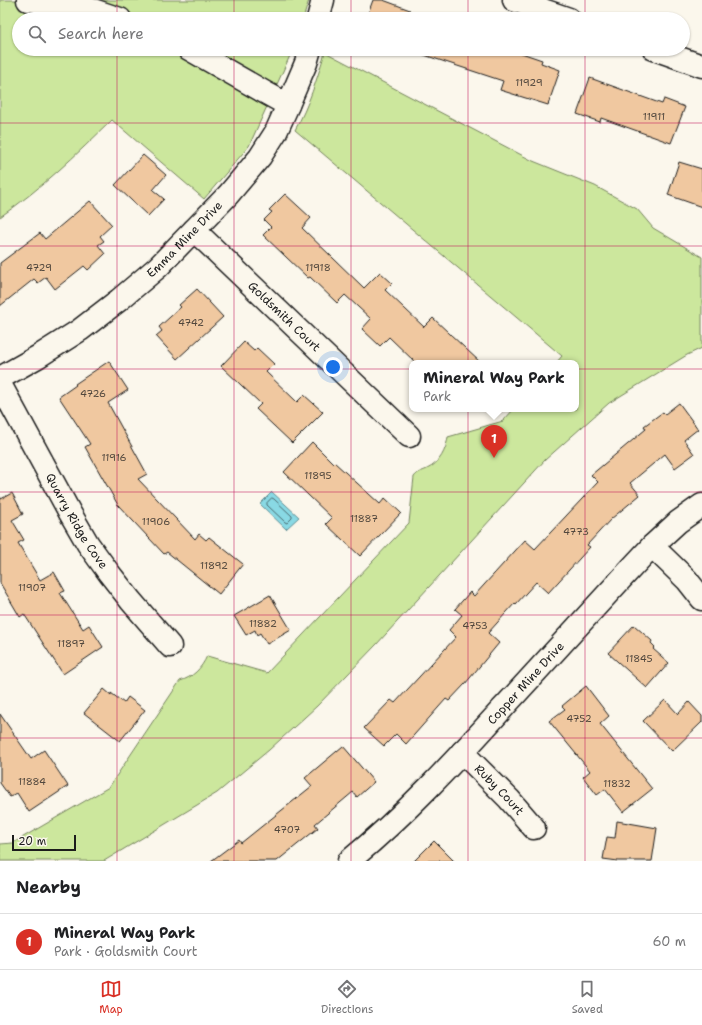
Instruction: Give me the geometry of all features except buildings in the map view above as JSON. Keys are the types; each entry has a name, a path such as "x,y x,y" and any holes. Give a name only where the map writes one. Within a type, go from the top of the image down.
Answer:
{"street":[{"path":"28,0 99,12"},
{"path":"320,12 323,0"},
{"path":"514,0 549,12"},
{"path":"201,56 266,94 288,105"},
{"name":"Emma Mine Drive","path":"0,378 39,356 80,330 119,300 158,267 228,195 260,157 276,132 308,56"},
{"path":"674,56 702,66"},
{"name":"Goldsmith Court","path":"194,230 409,436"},
{"name":"Quarry Ridge Cove","path":"0,384 88,544 131,601 170,646"},
{"name":"Copper Mine Drive","path":"349,861 368,846 416,800 652,546 678,522 702,505"},
{"path":"652,546 687,580 702,599"},
{"name":"Ruby Court","path":"462,752 509,799 534,828"}],"green space":[{"path":"0,0 309,0 305,12 12,12 12,56 290,56 249,146 204,199 112,120 72,159 0,217"},
{"path":"324,56 333,56 533,161 595,186 637,209 653,228 702,257 702,348 687,355 609,403 545,460 376,645 317,706 269,750 217,793 104,861 0,861 0,844 13,843 109,787 180,681 196,672 207,656 267,673 409,523 414,477 439,460 446,447 448,437 503,421 511,412 579,412 579,360 559,360 562,356 295,130 309,101"}],"water":[{"path":"272,492 299,517 286,529 260,504"}],"place":[{"name":"Mineral Way Park","path":"494,458"}]}
